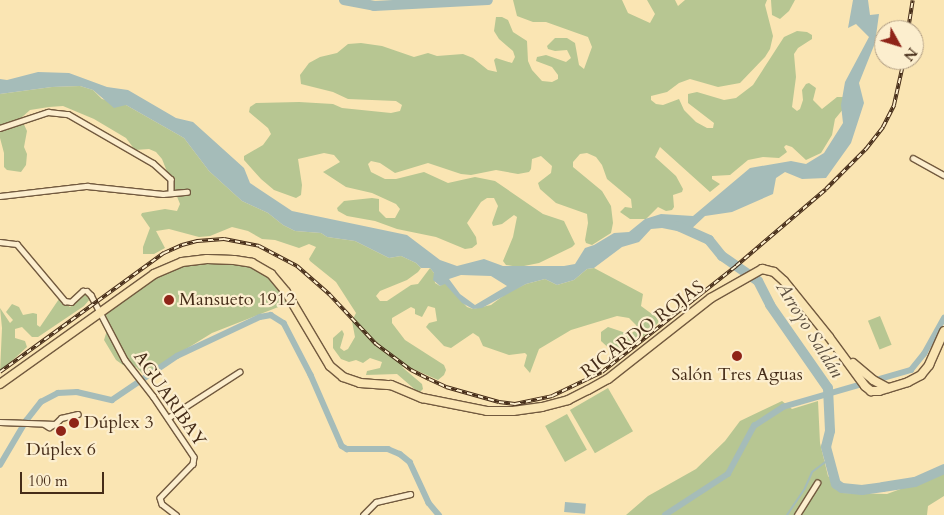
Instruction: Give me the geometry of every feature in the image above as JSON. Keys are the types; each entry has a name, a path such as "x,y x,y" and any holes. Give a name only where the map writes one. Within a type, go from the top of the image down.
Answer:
{"main road":[{"name":"RICARDO ROJAS","path":"0,384 146,278 182,262 224,259 252,263 266,270 281,284 324,358 333,370 343,377 360,383 391,385 422,398 474,410 513,411 556,404 598,385 710,298 744,281 759,270 768,270 779,276 829,337 867,376 888,388 914,379 923,372 944,331"}],"street":[{"path":"0,128 48,112 61,112 76,116 153,163 171,179 171,192"},
{"path":"912,158 944,175"},
{"path":"0,196 87,186 163,194 187,192"},
{"name":"AGUARIBAY","path":"0,242 17,244 65,301 71,302 83,291 87,291 125,360 153,396 195,461 160,498 162,504 176,515"},
{"path":"168,418 239,372"},
{"path":"0,422 44,424 49,427 61,418 78,414"},
{"path":"796,515 817,483"},
{"path":"364,515 376,502 410,494"}],"green space":[{"path":"513,0 622,0 628,13 650,23 655,14 647,0 675,0 678,6 685,0 767,0 765,5 773,36 770,49 765,57 740,83 718,87 690,79 679,83 667,92 651,96 651,100 656,104 663,105 679,99 684,110 696,122 707,128 713,128 714,123 688,103 688,94 697,92 724,100 736,98 753,85 784,37 797,31 807,32 812,35 812,39 798,48 794,54 796,77 792,107 797,111 800,109 803,100 802,90 809,83 816,88 813,100 822,109 837,97 843,97 844,108 835,119 832,135 821,153 806,160 792,147 786,145 784,147 787,152 779,158 763,157 748,160 730,175 712,176 712,179 720,184 710,192 660,147 655,157 676,176 683,189 682,192 673,195 674,207 672,210 666,211 658,207 646,219 630,219 620,212 625,207 632,208 631,199 607,179 602,165 596,157 587,153 580,154 573,162 573,167 602,191 611,206 613,223 611,233 592,245 586,243 585,240 588,223 587,214 556,203 540,189 538,183 551,173 552,166 541,156 532,159 529,172 518,174 496,170 471,175 461,174 428,163 395,173 380,163 371,161 368,164 371,172 385,179 396,179 424,172 448,183 475,177 495,181 543,214 564,221 575,244 539,263 519,267 506,265 503,261 513,237 517,217 514,215 502,224 493,226 492,223 498,206 494,198 487,198 481,202 467,223 476,237 477,244 472,248 465,249 436,237 397,229 375,221 347,216 338,211 337,208 344,201 372,198 379,199 379,211 386,218 395,218 400,209 396,204 372,193 346,187 323,172 340,162 334,155 324,153 298,159 302,185 301,195 296,198 274,190 244,160 244,156 263,145 271,134 268,128 249,112 250,107 256,103 299,102 333,104 342,108 391,113 400,111 402,105 396,101 348,99 333,92 301,84 300,75 309,63 320,57 337,53 348,44 361,43 382,46 414,57 428,53 437,56 463,54 473,58 488,70 497,72 494,60 496,58 512,63 515,57 513,51 499,39 494,31 496,17 502,17 508,20 513,32 527,41 528,61 532,70 542,81 552,82 558,79 558,75 552,67 536,61 537,57 546,55 566,62 571,58 567,50 555,51 548,49 547,46 555,38 567,38 575,43 579,65 584,69 592,47 588,37 546,22 533,22 517,16"},
{"path":"771,0 795,0 789,11 780,19 772,15"},
{"path":"80,86 93,90 102,99 126,105 184,138 209,171 242,201 268,213 283,225 295,231 321,233 327,237 355,241 389,258 401,256 416,263 421,268 407,280 380,291 376,296 380,301 387,301 411,285 418,284 430,268 434,273 435,283 440,286 445,283 467,307 473,309 491,305 507,293 526,284 545,279 557,285 574,280 587,269 594,268 643,294 641,306 656,317 659,322 647,334 615,354 601,341 601,332 608,327 629,334 632,333 637,328 629,318 617,316 571,330 539,349 530,373 524,366 527,355 525,353 509,355 483,346 479,337 473,333 451,348 444,346 426,327 429,323 437,321 435,308 428,306 422,317 415,314 415,309 411,307 392,318 392,323 405,340 444,365 446,370 444,375 438,380 413,369 402,367 422,384 423,389 419,393 397,374 366,375 367,371 380,368 382,362 370,358 363,363 356,360 349,362 341,359 333,348 333,338 342,330 344,334 340,348 344,351 348,349 355,337 352,321 356,313 336,282 310,261 309,259 316,247 309,244 299,248 275,240 262,239 248,231 232,227 210,236 199,237 169,229 156,231 165,248 154,254 143,254 143,247 150,228 141,215 142,213 165,209 177,211 180,204 162,159 156,152 149,149 135,150 126,138 94,119 63,106 49,107 30,110 21,118 27,131 24,147 27,154 26,165 21,172 7,170 4,167 4,153 0,138 0,94 52,87"},
{"path":"232,261 253,266 270,276 287,298 286,304 212,333 144,375 136,367 123,365 116,360 104,340 109,324 103,313 146,281 182,265"},
{"path":"87,292 90,299 84,306 38,337 32,337 22,327 15,329 15,338 25,341 27,347 0,372 2,328 0,308 10,323 13,320 6,312 12,304 19,307 23,315 37,314 37,325 40,327 59,299 70,307"},
{"path":"880,316 892,345 880,350 868,321"},
{"path":"608,388 633,431 595,453 570,410"},
{"path":"782,401 792,409 818,401 820,443 828,476 842,493 887,494 944,473 944,496 928,506 927,515 626,515 648,496 696,469 725,441 740,421"},
{"path":"567,414 587,450 565,462 545,426"}],"water":[{"path":"853,0 868,0 870,15 879,14 878,20 874,20 874,46 859,83 864,103 851,143 826,178 802,179 785,172 776,178 773,194 732,212 705,216 687,233 662,228 651,229 639,242 622,247 594,268 587,269 574,280 557,285 545,279 526,284 482,308 473,309 462,303 445,284 440,286 433,280 434,273 430,268 421,268 416,263 401,256 389,258 355,241 327,237 321,233 295,231 283,225 268,213 242,201 209,171 184,138 126,105 114,108 93,90 80,86 52,87 0,94 0,79 7,80 38,72 69,73 107,87 128,90 176,118 193,122 244,168 250,183 292,211 407,235 440,260 457,266 484,259 503,266 564,266 575,264 585,248 614,233 629,232 645,219 661,214 693,216 750,168 791,161 806,164 824,153 843,123 841,105 845,82 869,37 856,24 848,28","holes":["461,275 491,276 507,286 475,305 460,294 449,279"]},
{"path":"565,502 586,504 585,514 564,512"}],"waterway":[{"path":"344,0 374,6 488,0"},
{"name":"Arroyo Saldán","path":"678,226 709,240 722,256 758,281 770,305 828,388 830,431 826,447 836,484 842,488 862,490 915,482 944,469"},
{"path":"0,465 26,421 41,402 58,393 77,392 112,400 177,356 260,317 271,315 284,323 311,375 342,446 347,449 388,449 400,454 410,462 429,503 439,515"},
{"path":"665,515 728,474 754,426 783,407 911,370 924,354 944,318"},
{"path":"787,515 805,488 812,472 828,460"}],"railway":[{"path":"910,20 913,0"},
{"path":"0,372 164,253 197,241 224,239 259,246 297,266 329,294 376,344 411,370 429,379 446,387 499,402 515,404 552,396 602,372 736,266 826,189 866,149 883,127 894,105 902,70"}],"place":[{"name":"Mansueto 1912","path":"169,300"},
{"name":"Salón Tres Aguas","path":"737,356"},
{"name":"Dúplex 3","path":"74,423"},
{"name":"Dúplex 6","path":"61,431"}]}
